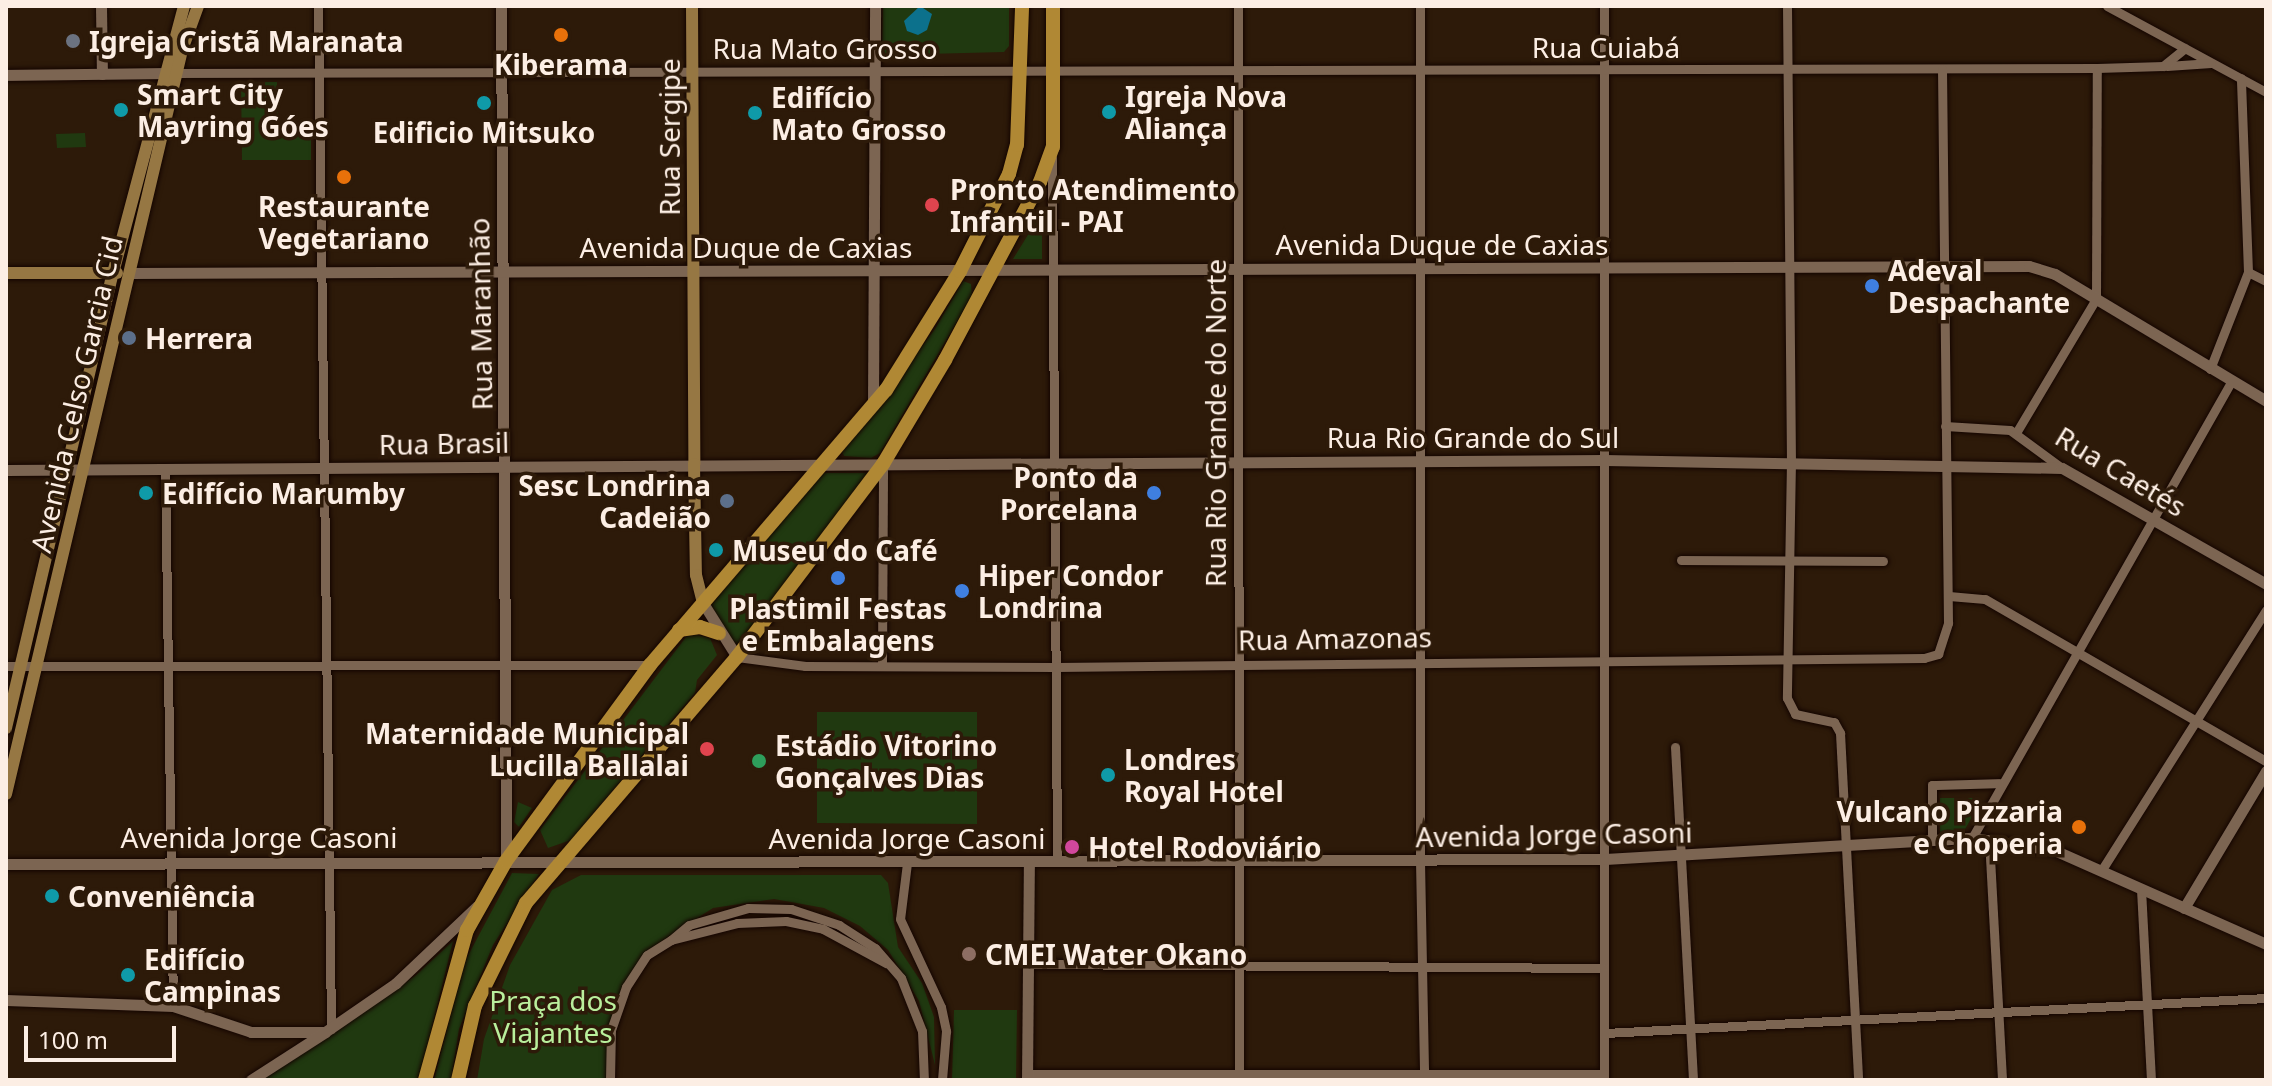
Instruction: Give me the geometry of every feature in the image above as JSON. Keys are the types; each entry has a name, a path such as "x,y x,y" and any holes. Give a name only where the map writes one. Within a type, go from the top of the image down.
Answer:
{"main road":[{"name":"Avenida Celso Garcia Cid","path":"6,794 10,757 24,720 85,469 184,6"},
{"name":"Avenida Celso Garcia Cid","path":"7,722 113,273 170,73 198,6"},
{"name":"Rua Sergipe","path":"692,6 696,575 703,603"},
{"path":"425,1080 449,981 477,905 506,861 650,665 873,405 960,271 1009,174 1017,145 1022,6"},
{"path":"458,1080 463,1046 493,963 526,903 558,861 606,814 737,657 883,464 992,270 1053,147 1053,6"},
{"name":"Avenida Duque de Caxias","path":"6,273 129,273"},
{"path":"100,329 115,332"},
{"path":"88,387 103,389"},
{"path":"42,579 57,583"},
{"path":"679,630 700,627 719,633"},
{"path":"7,722 24,720"}],"street":[{"path":"101,6 102,74"},
{"path":"318,6 328,1030"},
{"name":"Rua Maranhão","path":"501,6 506,861"},
{"path":"873,405 875,6"},
{"name":"Rua Rio Grande do Norte","path":"1238,6 1239,1077"},
{"path":"1420,6 1420,861 1424,1073"},
{"path":"1029,862 1027,1077 1424,1073 1604,1077 1604,6"},
{"path":"1787,6 1791,461 1787,658 1790,707 1803,718 1834,722 1842,750 1858,1080"},
{"path":"2107,6 2266,92"},
{"path":"2163,66 2185,48"},
{"name":"Rua Cuiabá","path":"1021,72 1238,67 1604,70 2097,68 2211,63"},
{"path":"2016,433 2096,299 2097,68"},
{"path":"1942,69 1942,265 1949,596 1985,599 2266,761"},
{"name":"Rua Mato Grosso","path":"6,75 502,70 1021,72"},
{"path":"2210,369 2248,272 2241,78"},
{"path":"1053,147 1057,862"},
{"name":"Avenida Duque de Caxias","path":"129,273 2029,266 2096,299 2266,401"},
{"path":"2248,272 2266,281"},
{"path":"1972,838 1999,783 2231,382"},
{"name":"Rua Caetés","path":"1945,426 2016,433 2062,468 2266,584"},
{"name":"Rua Rio Grande do Sul","path":"883,464 1604,460 1945,462 2062,468"},
{"path":"882,665 883,464"},
{"name":"Rua Brasil","path":"6,470 883,464"},
{"path":"165,469 173,1006"},
{"path":"1681,560 1883,561"},
{"name":"Rua Amazonas","path":"737,657 772,665 1056,667 1938,654 1947,639 1949,596"},
{"path":"703,603 719,633 737,657"},
{"path":"2101,871 2266,610"},
{"path":"6,666 650,665"},
{"path":"1675,747 1693,1080"},
{"path":"2184,908 2266,771"},
{"path":"1932,841 1932,785 1999,783"},
{"path":"1971,784 1989,801"},
{"name":"Avenida Jorge Casoni","path":"6,864 171,861 1239,863 1605,859 1972,838 2054,850 2266,944"},
{"path":"1989,839 2002,1080"},
{"path":"907,863 900,919 941,1007 946,1031 942,1080"},
{"path":"2141,889 2151,1080"},
{"path":"251,1080 396,983 477,905"},
{"path":"610,1080 611,1030 626,987 647,955 671,940 737,923 786,921 823,929 886,963 901,978 918,1017 924,1080"},
{"path":"1029,964 1603,968"},
{"path":"1605,1033 2266,998"},
{"path":"6,1000 173,1006 251,1032 328,1030"}],"green space":[{"path":"883,6 1009,6 1009,46 1004,52 887,55 882,49"},
{"path":"241,82 277,82 278,132 311,133 311,160 242,160"},
{"path":"85,133 86,147 57,148 56,134"},
{"path":"1042,212 1042,259 1013,259"},
{"path":"963,281 971,284 972,296 880,453 871,458 844,456 842,452 935,329"},
{"path":"821,473 870,473 736,647 711,605"},
{"path":"689,633 710,638 717,655 697,680 695,693 571,840 548,848 540,830"},
{"path":"817,712 977,712 977,824 817,823"},
{"path":"1940,798 1973,798 1979,804 1963,833 1940,834"},
{"path":"518,802 532,808 519,827 514,822"},
{"path":"512,873 539,874 493,945 459,1029 451,1080 434,1080 464,963"},
{"name":"Praça dos Viajantes","path":"581,875 881,875 888,883 898,947 922,983 934,1017 935,1065 919,1001 888,950 860,926 824,908 774,899 713,908 657,944 616,1006 607,1080 477,1080 484,1039 510,965 552,890"},
{"path":"453,941 419,1080 261,1080 415,976"},
{"path":"954,1010 1017,1010 1016,1080 952,1080"}],"water":[{"path":"920,6 932,14 927,30 918,35 907,31 904,21"}],"place":[{"name":"Kiberama","path":"561,35"},
{"name":"Igreja Cristã Maranata","path":"73,41"},
{"name":"Edificio Mitsuko","path":"484,103"},
{"name":"Smart City Mayring Góes","path":"121,110"},
{"name":"Igreja Nova Aliança","path":"1109,112"},
{"name":"Edifício Mato Grosso","path":"755,113"},
{"name":"Restaurante Vegetariano","path":"344,177"},
{"name":"Pronto Atendimento Infantil - PAI","path":"932,205"},
{"name":"Adeval Despachante","path":"1872,286"},
{"name":"Herrera","path":"129,338"},
{"name":"Edifício Marumby","path":"146,493"},
{"name":"Ponto da Porcelana","path":"1154,493"},
{"name":"Sesc Londrina Cadeião","path":"727,501"},
{"name":"Museu do Café","path":"716,550"},
{"name":"Plastimil Festas e Embalagens","path":"838,578"},
{"name":"Hiper Condor Londrina","path":"962,591"},
{"name":"Maternidade Municipal Lucilla Ballalai","path":"707,749"},
{"name":"Estádio Vitorino Gonçalves Dias","path":"759,761"},
{"name":"Londres Royal Hotel","path":"1108,775"},
{"name":"Vulcano Pizzaria e Choperia","path":"2079,827"},
{"name":"Hotel Rodoviário","path":"1072,847"},
{"name":"Conveniência","path":"52,896"},
{"name":"CMEI Water Okano","path":"969,954"},
{"name":"Edifício Campinas","path":"128,975"}]}
